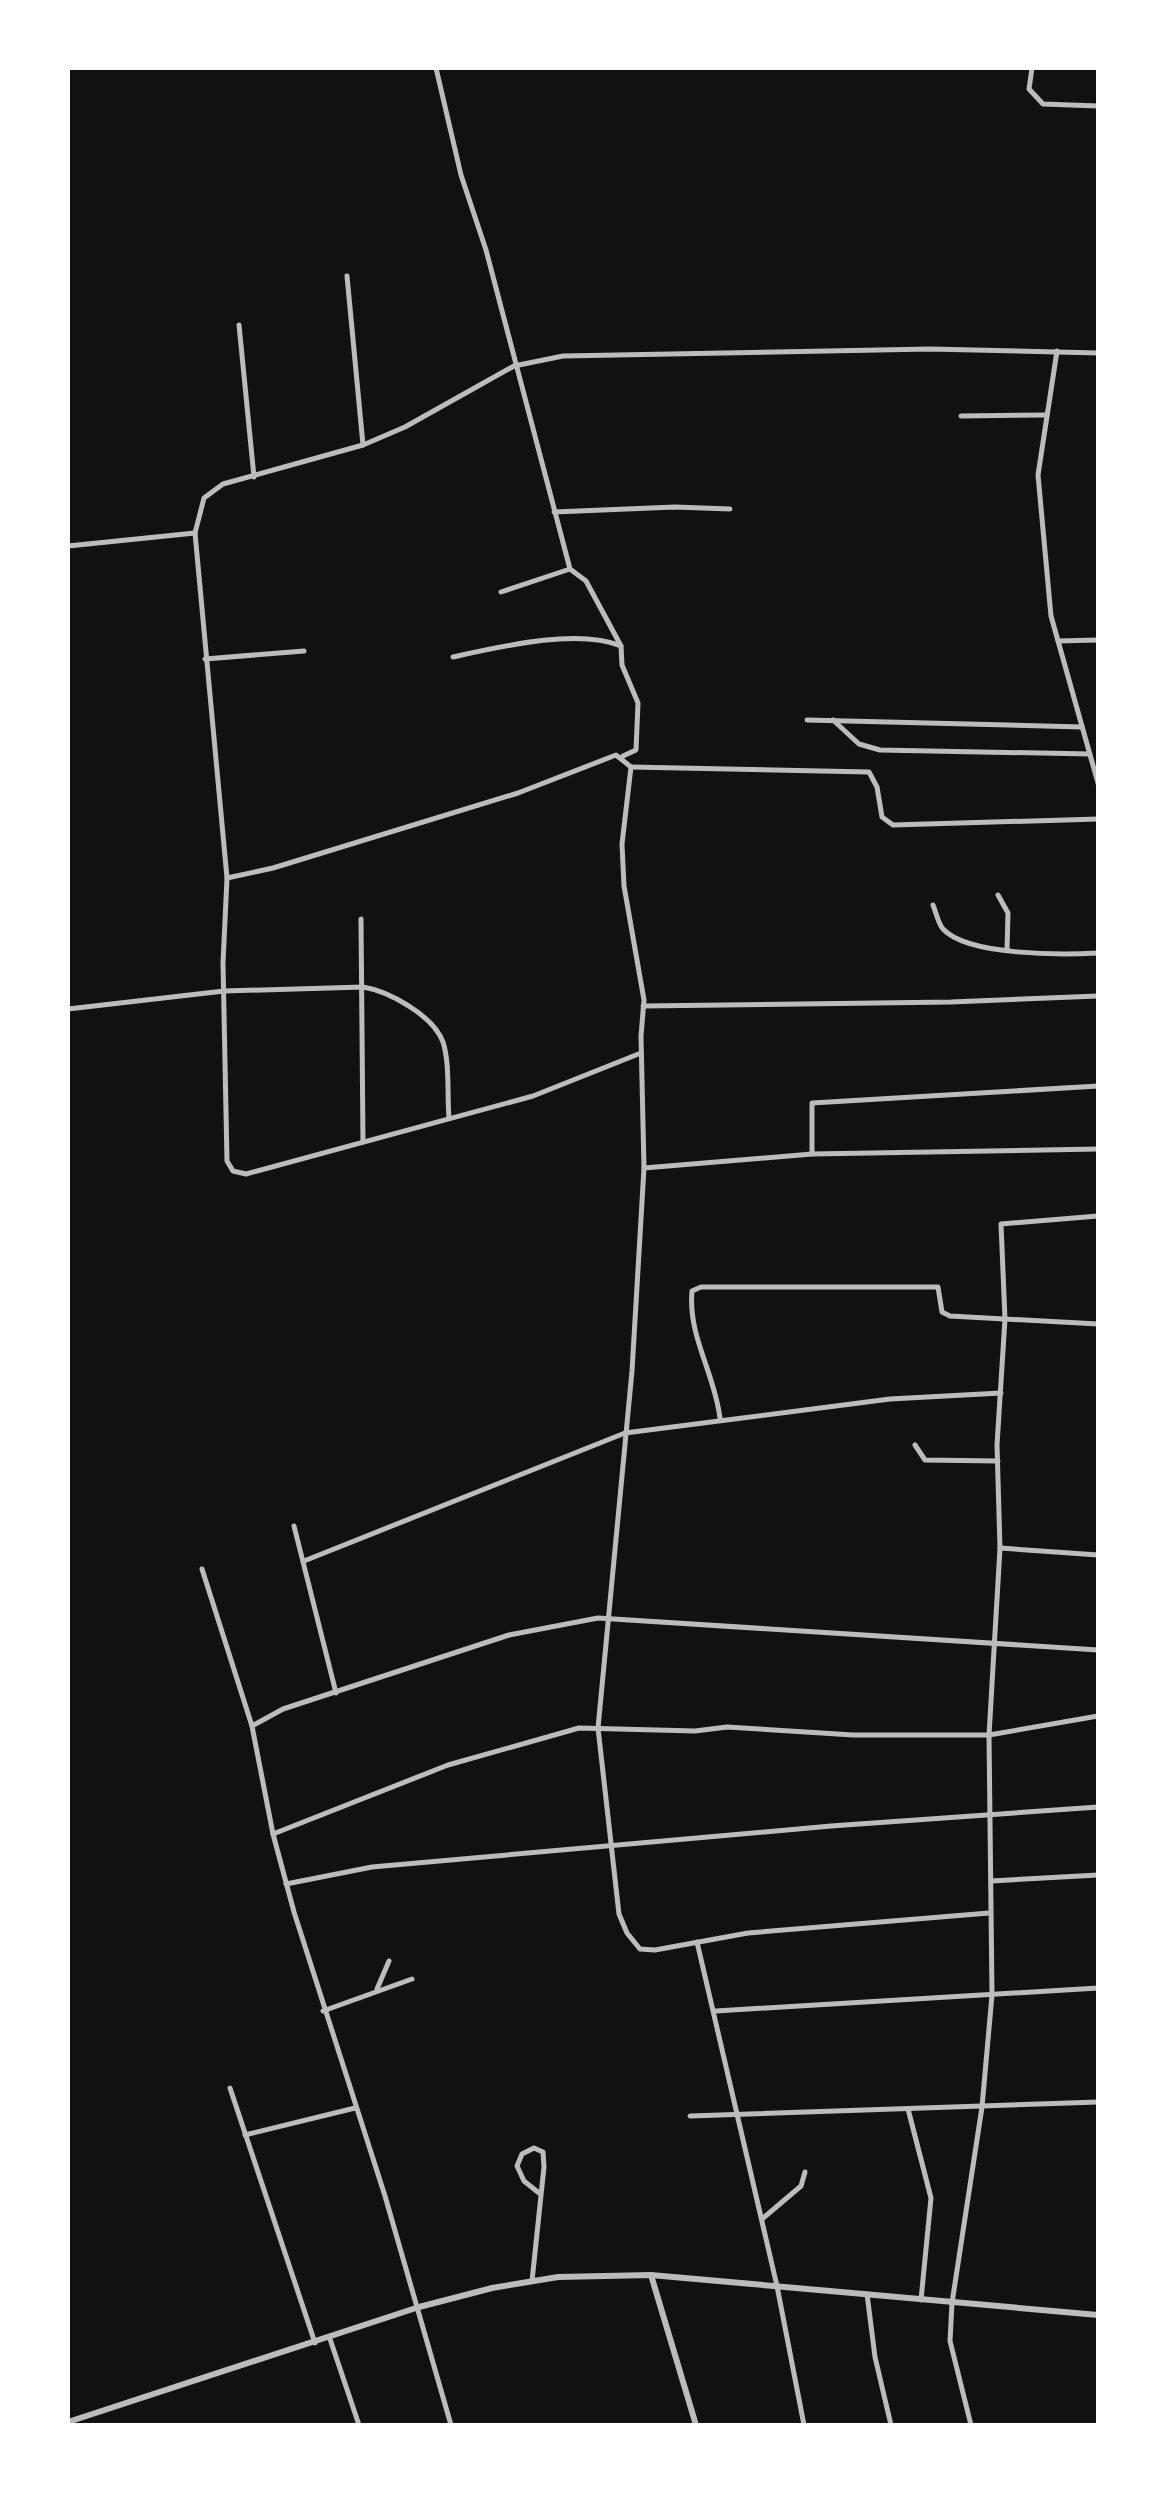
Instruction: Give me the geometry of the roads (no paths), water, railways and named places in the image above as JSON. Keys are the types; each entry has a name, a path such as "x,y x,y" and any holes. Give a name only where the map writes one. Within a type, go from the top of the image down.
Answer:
{"street":[{"path":"436,68 461,175 486,250 514,366 570,569 586,581 621,646 622,665 638,703 640,716 636,750 622,757"},
{"path":"1032,68 1029,89 1043,104 1098,106"},
{"path":"347,276 363,445"},
{"path":"239,325 254,477"},
{"path":"641,1053 533,1096 246,1174 233,1171 227,1161 224,991 227,878 195,533 204,498 223,484 363,445 405,427 514,366 563,356 930,349 1098,353"},
{"path":"1057,351 1038,475 1051,616 1098,783"},
{"path":"961,416 1047,415"},
{"path":"554,512 675,507 730,509"},
{"path":"68,546 195,533"},
{"path":"501,592 570,569"},
{"path":"453,657 541,642 603,638 621,646"},
{"path":"1058,641 1098,640"},
{"path":"205,659 304,651"},
{"path":"807,720 1082,727"},
{"path":"832,720 859,744 880,750 1090,754"},
{"path":"227,878 273,868 518,793 616,755 631,767 869,772 877,787 882,817 893,825 1098,819"},
{"path":"631,767 623,819 624,886 643,1006 644,1168 625,1433 598,1728 619,1914 627,1933 640,1949 671,1949 748,1933 989,1913"},
{"path":"998,895 1008,913 1007,949"},
{"path":"933,905 942,927 967,943 1054,956 1098,953"},
{"path":"361,919 359,987 363,1142"},
{"path":"68,1009 224,991 359,987 385,991 410,1007 436,1031 443,1043 449,1118"},
{"path":"643,1006 951,1002 1098,996"},
{"path":"812,1154 812,1103 1098,1086"},
{"path":"644,1168 812,1154 1098,1149"},
{"path":"971,2425 950,2341 952,2303 982,2107 992,1995 989,1735 1000,1548 998,1461 1005,1319 1001,1224 1098,1216"},
{"path":"720,1418 716,1386 693,1329 692,1291 701,1287 938,1287 942,1312 950,1316 1098,1324"},
{"path":"304,1561 625,1433 720,1418 890,1399 1001,1393"},
{"path":"915,1445 925,1460 998,1461"},
{"path":"294,1526 336,1693"},
{"path":"1000,1548 1098,1555"},
{"path":"202,1569 252,1726 286,1884 323,2011 419,2307 451,2425"},
{"path":"252,1726 283,1709 509,1635 598,1618 607,1621 1098,1650"},
{"path":"273,1834 463,1760 565,1731 598,1728 695,1731 727,1727 853,1735 989,1735 1098,1716"},
{"path":"286,1884 372,1867 1098,1807"},
{"path":"991,1881 1098,1875"},
{"path":"697,1942 716,2011 777,2286 804,2425"},
{"path":"376,1990 389,1961"},
{"path":"323,2011 412,1979"},
{"path":"716,2011 1098,1988"},
{"path":"230,2088 315,2343"},
{"path":"690,2116 1098,2102"},
{"path":"245,2135 355,2108"},
{"path":"908,2109 931,2198 921,2300"},
{"path":"532,2281 544,2167 543,2152 534,2148 522,2154 517,2166 524,2181 539,2193"},
{"path":"762,2219 801,2186 805,2172"},
{"path":"71,2423 419,2307 558,2277 651,2275 1098,2315"},
{"path":"651,2275 696,2425"},
{"path":"867,2294 875,2357 891,2425"},
{"path":"330,2339 359,2425"}]}
